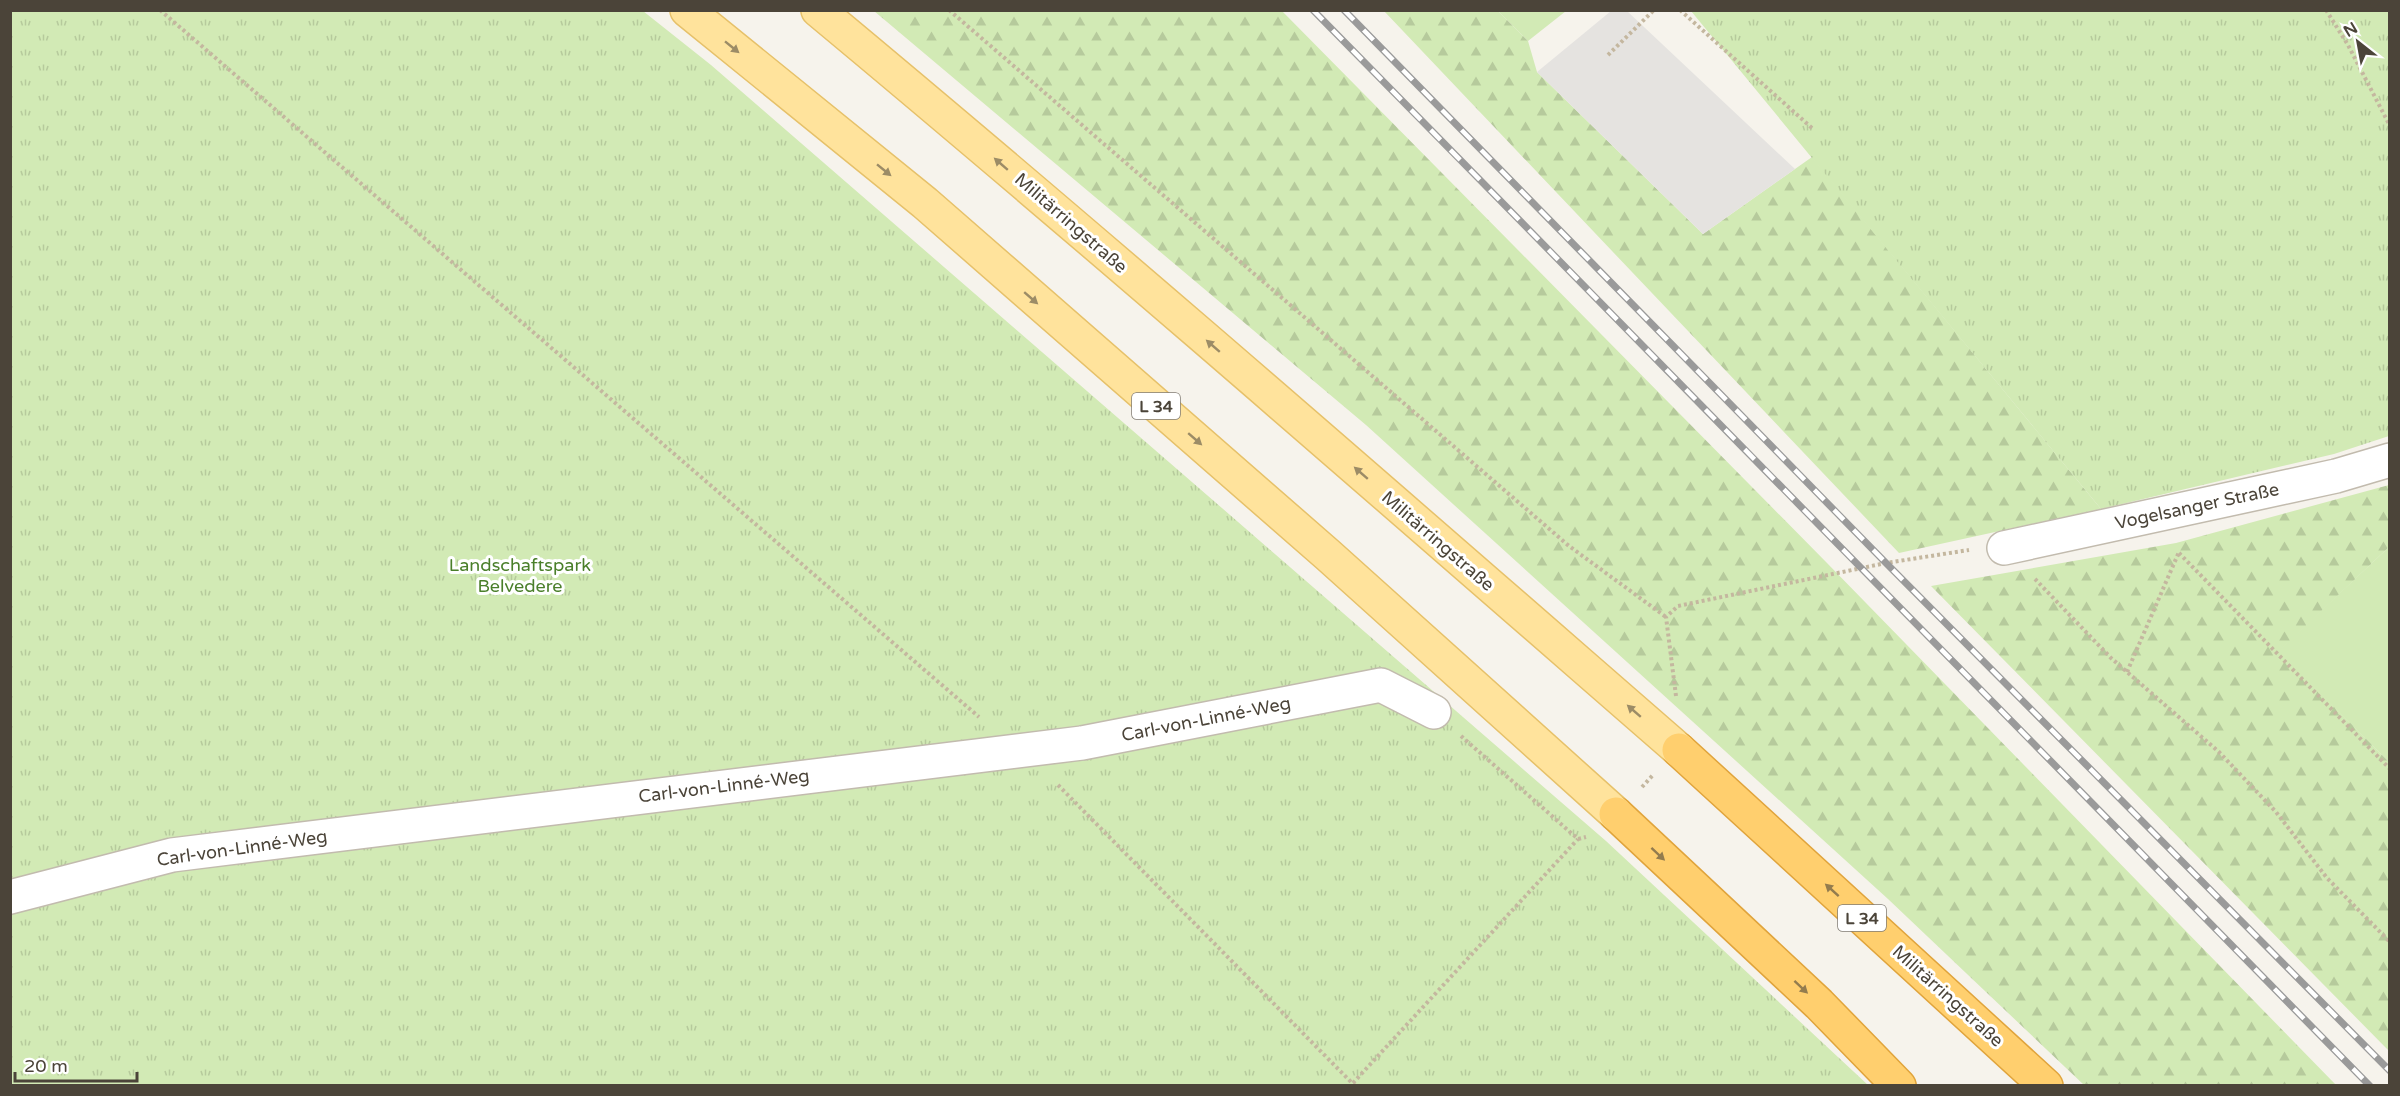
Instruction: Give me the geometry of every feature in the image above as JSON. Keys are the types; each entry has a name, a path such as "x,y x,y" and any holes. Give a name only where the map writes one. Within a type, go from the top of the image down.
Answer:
{"highway":[{"name":"Militärringstraße","path":"1678,750 2046,1086"},
{"name":"L 34","path":"1616,814 1819,1004 1899,1086"}],"main road":[{"name":"L 34","path":"687,10 925,203 1328,555 1616,814"},
{"name":"Militärringstraße","path":"818,10 982,147 1313,431 1678,750"}],"street":[{"name":"Vogelsanger Straße","path":"2004,548 2336,476 2390,460"},
{"name":"Carl-von-Linné-Weg","path":"10,897 172,855 1083,743 1381,685 1434,712"}],"path":[{"path":"160,10 1051,778 1354,1085 1578,839"},
{"path":"950,10 1569,546 1666,617"},
{"path":"1608,55 1653,10"},
{"path":"1680,10 1813,129"},
{"path":"2326,10 2348,45 2390,126"},
{"path":"2168,512 2179,553 2390,769"},
{"path":"1678,606 1887,563 1971,549 2004,548 2127,672 2219,752 2276,812 2327,878 2390,942"},
{"path":"2127,672 2179,553"}],"green space":[{"name":"Landschaftspark Belvedere","path":"10,11 643,11 711,65 1606,841 1868,1085 11,1085"},
{"path":"874,11 1282,11 1827,563 2336,1085 2084,1085 1888,899 1366,425"},
{"path":"1384,11 1498,11 1528,41 1537,72 1703,234 1812,157 2101,509 1899,553"},
{"path":"1498,11 1566,11 1528,41"},
{"path":"1691,11 2389,11 2389,436 2334,454 2101,509"},
{"path":"2389,485 2389,547 2279,651 2389,762 2389,1051 1931,586 2176,543"},
{"path":"2389,547 2389,762 2278,651"}],"shaded area":[{"path":"1611,11 1627,11 1795,169 1703,234 1537,72"}],"railway":[{"path":"1313,10 2370,1086"},
{"path":"1344,10 1886,563 2390,1071"}]}
